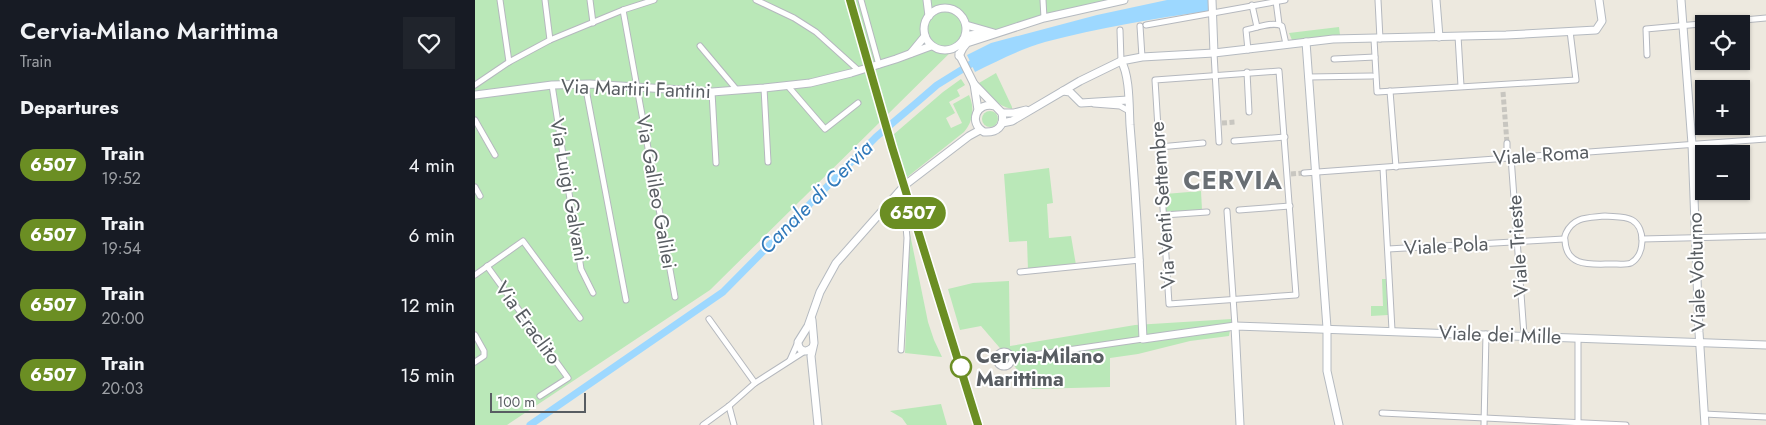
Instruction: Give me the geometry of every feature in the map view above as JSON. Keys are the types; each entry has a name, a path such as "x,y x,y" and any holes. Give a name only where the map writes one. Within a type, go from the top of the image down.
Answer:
{"street":[{"path":"500,0 509,62"},
{"path":"545,0 550,40"},
{"path":"590,0 593,23"},
{"path":"475,85 509,62 550,40 650,0"},
{"path":"756,0 794,18 816,32 857,69"},
{"path":"861,0 879,64"},
{"path":"928,0 941,8"},
{"path":"928,0 929,16"},
{"path":"1043,0 1044,18"},
{"path":"1087,8 1092,0"},
{"path":"1097,0 1107,4"},
{"path":"959,56 967,44 993,33 1044,18 1123,0"},
{"path":"1212,0 1220,123 1219,142"},
{"path":"1142,57 1143,25 1285,0"},
{"path":"1378,0 1375,57 1377,92 1576,80 1571,31"},
{"path":"1436,0 1439,37"},
{"path":"1002,123 1012,121 1063,90 1121,61 1142,57 1248,50 1333,39 1439,37 1596,30 1602,21 1599,0"},
{"name":"Viale Volturno","path":"1681,0 1692,144 1705,425"},
{"path":"1276,1 1279,24 1282,26 1286,44"},
{"path":"1252,5 1257,27"},
{"path":"964,39 966,25 959,14 947,8 934,11 925,22 925,36 931,46 943,51 959,46 970,35 993,33"},
{"name":"Via Galileo Galilei","path":"623,10 675,297"},
{"path":"1647,55 1646,29 1766,18"},
{"path":"1248,50 1245,30 1279,24"},
{"path":"966,25 993,33"},
{"path":"1012,358 1143,339 1140,260 1129,111 1125,67 1121,61 1120,30"},
{"path":"911,53 925,36"},
{"path":"1458,36 1461,86"},
{"path":"1306,42 1327,328 1327,371 1339,425"},
{"name":"Via Martiri Fantini","path":"700,46 737,90"},
{"name":"Via Martiri Fantini","path":"475,95 552,85 585,84 712,92 764,88 810,83 896,59 931,46"},
{"path":"959,46 959,56"},
{"path":"950,50 959,56 974,84 1002,113 1014,113 1031,109"},
{"path":"1334,59 1375,57"},
{"name":"Via Martiri Fantini","path":"825,79 879,64"},
{"name":"Via Venti Settembre","path":"1279,71 1289,174 1296,295 1169,304 1155,80 1247,72 1279,71"},
{"path":"1247,72 1249,112"},
{"path":"1308,77 1372,76"},
{"path":"1075,97 1080,81"},
{"path":"585,84 626,300"},
{"path":"969,136 978,110 974,84"},
{"name":"Via Luigi Galvani","path":"552,85 581,269 593,293"},
{"path":"787,85 825,129 858,103"},
{"path":"764,88 768,162"},
{"path":"1063,90 1070,92 1081,103 1128,100"},
{"path":"1390,91 1395,167"},
{"path":"712,92 716,163"},
{"path":"1091,103 1102,106 1120,106 1129,111"},
{"path":"978,110 985,105 995,106"},
{"path":"789,360 812,317 820,292 836,263 898,192 927,166 969,136 980,130 993,132 998,130 1002,123 1002,113"},
{"path":"475,120 495,155"},
{"path":"975,121 980,130"},
{"path":"1234,141 1285,137"},
{"name":"Viale Roma","path":"1304,173 1766,139"},
{"path":"1159,147 1203,143"},
{"name":"Viale Trieste","path":"1507,143 1518,242 1524,335"},
{"path":"1383,168 1392,330"},
{"path":"475,187 481,196"},
{"path":"898,192 905,216 907,238 901,350"},
{"path":"1239,210 1290,206"},
{"path":"1227,211 1234,300 1240,425"},
{"path":"1164,215 1207,212"},
{"path":"1605,216 1623,217 1632,220 1640,228 1642,239 1640,252 1630,264 1586,264 1575,261 1567,250 1564,239 1569,227 1577,220 1605,216"},
{"path":"1642,239 1766,236"},
{"name":"Viale Pola","path":"1388,249 1564,239"},
{"path":"475,275 523,241 579,318"},
{"path":"1020,272 1140,260"},
{"name":"Via Eraclito","path":"487,266 568,378 540,396"},
{"path":"703,425 729,406 755,383 789,360 808,350 814,343 812,338 812,317"},
{"path":"709,319 755,383"},
{"name":"Viale dei Mille","path":"1143,339 1235,326 1392,330 1766,345"},
{"path":"1485,425 1486,334"},
{"path":"475,335 485,356 475,362"},
{"path":"800,339 808,336 812,338"},
{"path":"1578,338 1578,424"},
{"path":"800,339 800,349 808,350"},
{"path":"808,350 818,425"},
{"path":"729,406 734,425"},
{"path":"1381,413 1485,418 1530,423 1626,425"},
{"path":"1704,414 1766,417"}],"green space":[{"path":"475,0 1113,0 964,39 710,290 507,425 475,425"},
{"path":"1339,27 1340,35 1292,40 1289,33"},
{"path":"996,73 1012,109 998,103 979,83"},
{"path":"961,79 965,85 957,90 960,96 949,102 955,113 946,118 951,128 962,123 953,104 969,95 972,110 969,124 964,132 906,178 893,135"},
{"path":"990,111 996,113 998,119 996,125 990,127 984,125 982,119 984,113"},
{"path":"1049,168 1053,203 1047,204 1049,238 1071,236 1076,265 1028,270 1027,241 1009,242 1004,174"},
{"path":"1201,191 1202,210 1166,212 1165,194"},
{"path":"910,234 928,322 942,357 905,353"},
{"path":"1382,279 1386,279 1388,315 1371,316 1371,306 1383,306"},
{"path":"1009,281 1010,346 1135,325 1232,319 1229,336 1190,341 1138,354 1110,358 1110,387 1032,389 1009,359 1005,363 1002,362 1001,357 1005,354 981,326 960,330 948,289 973,283"},
{"path":"941,404 947,425 907,425 902,418 890,411"}],"water":[{"path":"1167,0 1209,0 1210,11 1127,24 1045,42 975,72 967,55 991,43 1097,15"}],"waterway":[{"name":"Canale di Cervia","path":"530,425 723,292 876,137 937,85 979,59"}],"tunnel":[{"path":"1503,92 1507,143"},
{"path":"1222,123 1236,122"},
{"path":"1291,174 1304,173"}],"railway":[{"path":"850,0 892,147 978,425"}],"train":[{"name":"6507","path":"850,0 892,147 936,284 978,425"}],"place":[{"name":"Cervia-Milano Marittima","path":"961,367"}],"district":[{"name":"CERVIA","path":"1233,180"}]}
